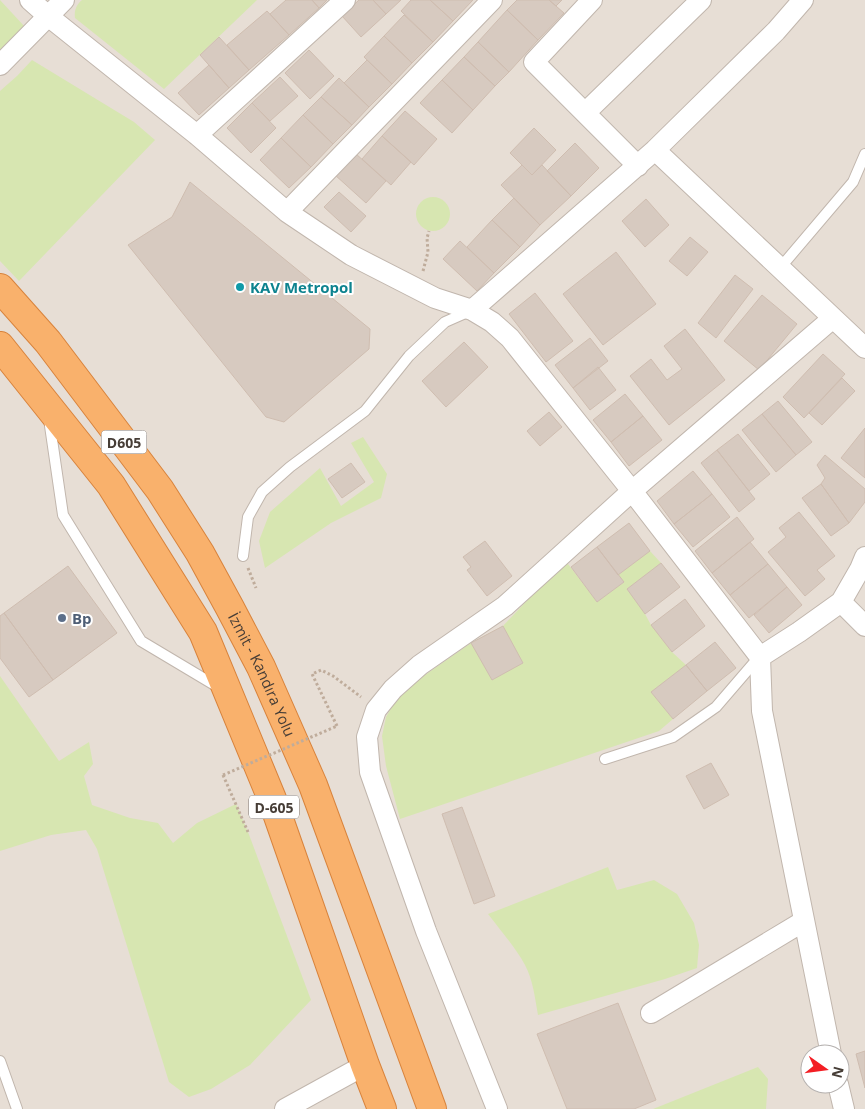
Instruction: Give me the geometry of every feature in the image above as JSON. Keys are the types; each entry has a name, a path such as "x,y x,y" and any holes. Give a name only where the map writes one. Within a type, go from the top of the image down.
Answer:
{"highway":[{"name":"İzmit - Kandıra Yolu","path":"0,288 48,342 160,490 200,553 230,608 260,667 313,785 432,1109"},
{"name":"D605","path":"0,346 111,485 134,521"},
{"name":"D-605","path":"134,521 203,632 272,799 382,1109"},
{"path":"336,847 452,1109"}],"street":[{"path":"30,0 197,135 287,212 351,255 435,298 472,310 492,322 510,338 632,491 760,657 762,711 830,1044"},
{"path":"0,65 64,0"},
{"path":"197,135 346,0"},
{"path":"287,212 492,0"},
{"path":"592,0 534,62 638,166"},
{"path":"585,113 701,0"},
{"path":"472,310 638,166 776,31 803,0"},
{"path":"655,150 865,348"},
{"path":"497,1109 426,931 370,772 367,738 376,710 393,689 420,665 506,606 632,491 833,318"},
{"path":"760,657 840,602 865,557"},
{"path":"840,602 865,626"},
{"path":"651,1012 804,920"},
{"path":"285,1109 365,1065"},
{"path":"840,1094 844,1109"}],"lane":[{"path":"780,268 853,182 865,154"},
{"path":"243,556 248,517 262,492 290,467 365,411 409,356 445,322 472,310"},
{"path":"48,406 63,515 141,641 228,693"},
{"path":"605,759 673,737 716,707 760,657"},
{"path":"0,1061 17,1109"}],"path":[{"path":"417,288 427,260 427,238 429,231"},
{"path":"243,556 256,588"},
{"path":"248,832 224,775 337,726 312,674 321,670 333,676 376,710"}],"shaded area":[{"path":"0,0 865,0 865,1109 0,1109"}],"green space":[{"path":"0,0 25,27 0,54"},
{"path":"82,0 257,0 164,89 75,18 76,8"},
{"path":"32,60 134,122 155,140 19,281 0,261 0,91"},
{"path":"433,197 445,202 450,214 445,226 433,231 421,226 416,214 421,202"},
{"path":"363,437 387,474 381,498 331,523 265,568 259,541 270,512 320,468 341,506 374,482 351,443"},
{"path":"650,551 661,563 627,589 651,625 672,652 686,665 651,692 673,719 659,731 400,819 386,766 382,736 386,717 396,700 422,677 471,643 503,626 565,560 597,602 624,582 618,575"},
{"path":"0,676 59,761 89,742 93,764 84,776 92,805 130,818 158,823 173,843 197,823 236,804 311,1000 250,1065 211,1089 189,1097 169,1082 97,849 86,830 51,835 0,851"},
{"path":"608,867 617,890 654,880 677,894 694,923 699,945 697,968 538,1015 528,971 512,945 488,914"},
{"path":"758,1067 768,1079 766,1109 653,1109"}],"building":[{"path":"286,0 312,0 319,8 289,35 270,14"},
{"path":"312,0 327,0 319,8"},
{"path":"359,0 373,0 386,14 361,37 342,16"},
{"path":"373,0 401,0 386,14"},
{"path":"411,0 430,0 453,21 433,42 401,11"},
{"path":"430,0 473,0 453,21"},
{"path":"517,0 549,0 564,13 538,40 507,10"},
{"path":"549,0 562,0 556,6"},
{"path":"507,10 538,40 509,72 478,42"},
{"path":"267,11 289,35 249,70 227,45"},
{"path":"404,15 433,42 412,63 384,36"},
{"path":"384,36 412,63 392,84 364,57"},
{"path":"219,37 249,70 229,88 200,55"},
{"path":"478,42 509,72 495,86 464,57"},
{"path":"309,50 334,76 310,99 285,73"},
{"path":"464,57 495,86 473,110 442,80"},
{"path":"367,60 392,84 369,107 344,83"},
{"path":"209,65 229,88 199,115 178,93"},
{"path":"280,77 298,96 270,121 252,103"},
{"path":"339,78 369,107 352,125 321,97"},
{"path":"442,80 473,110 452,133 420,103"},
{"path":"321,97 352,125 333,144 303,115"},
{"path":"252,103 276,128 251,153 227,128"},
{"path":"405,111 437,139 414,165 382,136"},
{"path":"303,115 333,144 311,167 281,138"},
{"path":"534,128 556,150 532,175 510,153"},
{"path":"382,136 411,162 391,185 362,159"},
{"path":"281,138 311,167 289,188 260,160"},
{"path":"575,143 599,168 571,196 547,171"},
{"path":"355,153 386,181 366,203 335,175"},
{"path":"522,165 532,175 542,165 571,196 540,225 501,185"},
{"name":"KAV Metropol","path":"190,182 370,329 369,349 284,422 266,417 128,245 172,217"},
{"path":"339,192 366,216 351,232 324,207"},
{"path":"514,198 540,225 520,247 492,220"},
{"path":"646,199 669,225 645,247 622,221"},
{"path":"492,220 520,247 494,273 467,247"},
{"path":"690,237 708,252 687,276 669,261"},
{"path":"460,241 494,273 477,291 443,259"},
{"path":"616,252 656,304 603,345 563,294"},
{"path":"735,275 753,289 716,338 698,323"},
{"path":"535,293 573,341 546,362 509,314"},
{"path":"762,295 797,324 759,370 724,341"},
{"path":"685,329 725,380 669,425 630,376 651,359 667,380 682,369 664,346"},
{"path":"590,338 608,361 573,388 555,365"},
{"path":"464,342 488,367 446,407 422,381"},
{"path":"823,354 845,374 804,418 783,397"},
{"path":"598,367 616,390 590,410 573,388"},
{"path":"842,378 855,391 822,425 809,413"},
{"path":"625,394 643,416 611,442 593,420"},
{"path":"778,401 812,442 796,455 762,414"},
{"path":"549,412 562,427 540,446 527,431"},
{"path":"762,414 796,455 776,472 742,430"},
{"path":"643,416 662,440 629,466 611,442"},
{"path":"865,428 865,478 841,458"},
{"path":"738,434 770,474 749,491 717,450"},
{"path":"717,450 755,499 739,512 701,463"},
{"path":"825,455 865,489 865,502 849,523 821,484 825,478 817,465"},
{"path":"351,463 365,482 342,498 328,479"},
{"path":"693,471 712,494 674,524 657,501"},
{"path":"821,484 849,523 831,536 802,498"},
{"path":"712,494 730,517 693,547 674,524"},
{"path":"799,512 835,556 817,570 825,579 805,596 768,552 786,537 779,528"},
{"path":"737,517 754,539 712,573 695,551"},
{"path":"629,523 650,551 618,575 597,547"},
{"path":"485,541 512,576 487,596 467,570 471,567 463,557"},
{"path":"750,542 768,564 730,595 712,573"},
{"path":"597,547 624,582 597,602 571,567"},
{"path":"661,563 680,587 645,614 627,589"},
{"path":"768,564 787,587 749,618 730,595"},
{"path":"68,566 117,633 53,680 4,613"},
{"path":"787,587 802,605 769,633 754,615"},
{"path":"685,599 705,626 672,652 651,625"},
{"path":"4,613 53,680 29,697 0,658 0,616"},
{"path":"503,626 523,663 492,680 471,643"},
{"path":"715,642 736,668 707,691 686,665"},
{"path":"686,665 707,691 673,719 651,692"},
{"path":"711,763 729,795 704,809 686,776"},
{"path":"462,807 495,896 474,904 442,814"},
{"path":"618,1003 656,1100 634,1109 567,1109 537,1034"},
{"path":"865,1051 865,1088 856,1054"}],"place":[{"name":"KAV Metropol","path":"240,287"},
{"name":"Bp","path":"62,618"}]}
